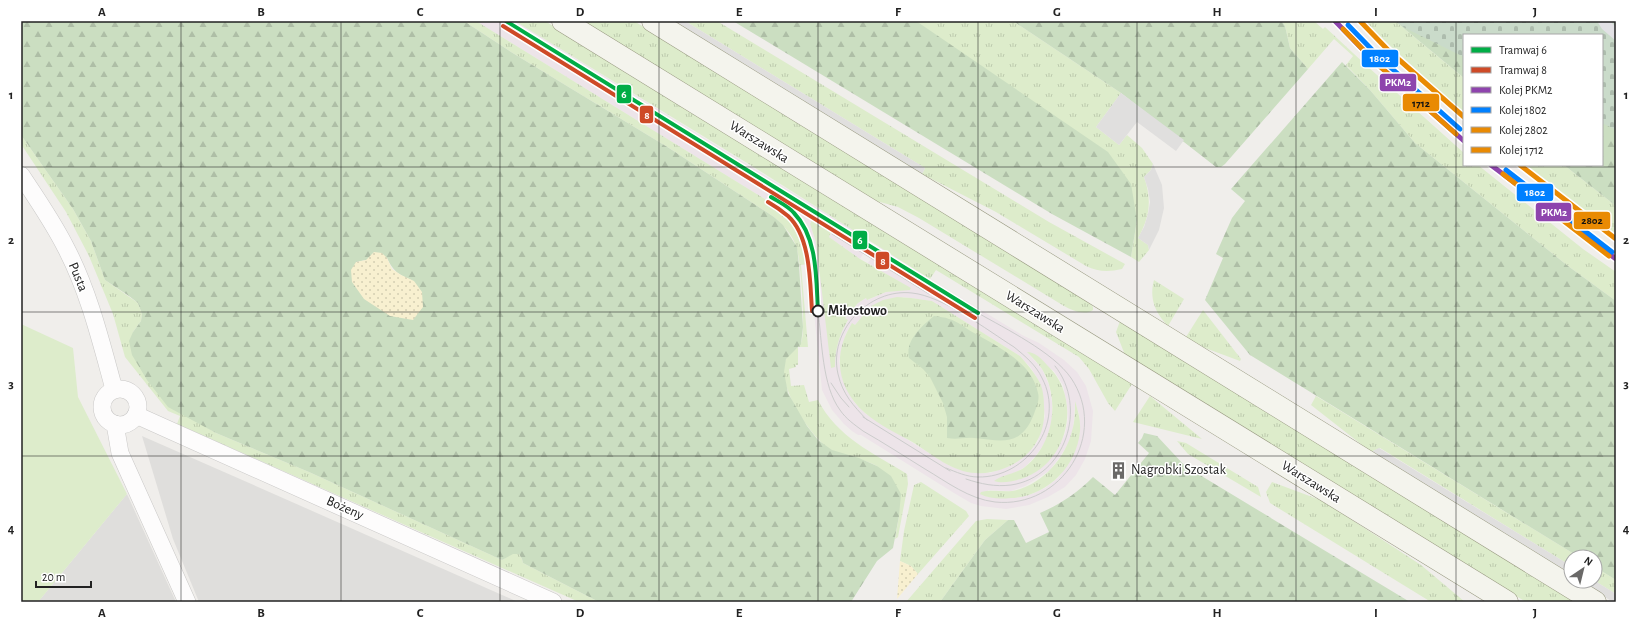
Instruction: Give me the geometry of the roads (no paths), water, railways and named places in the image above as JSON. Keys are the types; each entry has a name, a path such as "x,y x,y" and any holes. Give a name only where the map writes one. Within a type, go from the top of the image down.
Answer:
{"main road":[{"name":"Warszawska","path":"564,21 1503,601"},
{"path":"653,21 1595,602"}],"street":[{"name":"Pusta","path":"21,175 48,214 80,280 91,310 114,389"},
{"path":"121,388 128,390 134,395 137,401 138,408 136,415 131,421 124,425 109,422 102,411 104,397 108,392 114,389 121,388"},
{"name":"Bożeny","path":"136,415 554,602"},
{"path":"116,424 120,453 187,602"}],"tram line":[{"name":"6","path":"506,21 978,313"},
{"name":"8","path":"503,26 975,318"},
{"name":"6","path":"771,197 792,211 802,223 808,234 812,247 816,273 818,311"},
{"name":"8","path":"768,202 788,216 796,225 801,236 810,274 812,311"},
{"path":"832,234 929,294"},
{"path":"867,420 846,394 838,374 837,358 839,342 846,328 855,316 867,305 896,293 924,295 951,307 1014,347 1026,357 1040,373 1048,395 1049,413 1045,429 1037,445 1026,458 1012,468 996,475 978,477 958,473 946,468"},
{"path":"818,311 826,376 834,400 842,413 848,419 863,431 967,494 995,502 1019,501 1040,493 1059,481 1072,464 1081,444 1085,422 1081,400 1071,378 1053,359 1015,334 978,313"},
{"path":"966,479 988,485 1011,485 1030,479 1046,469 1058,455 1066,438 1070,420 1070,401 1065,383 1055,366"},
{"path":"831,383 849,407"},
{"path":"863,417 950,471"}],"rail line":[{"name":"PKM2","path":"1335,21 1375,62 1463,140"},
{"name":"2802","path":"1360,21 1388,50 1463,116"},
{"name":"1802","path":"1348,25 1380,58 1460,129"},
{"name":"1712","path":"1343,29 1376,63 1456,134"},
{"name":"PKM2","path":"1492,166 1616,259"},
{"name":"2802","path":"1521,166 1616,239"},
{"name":"1802","path":"1506,170 1612,252"},
{"name":"1712","path":"1503,174 1609,256"}],"place":[{"name":"Miłostowo","path":"818,311"},
{"name":"Nagrobki Szostak","path":"1118,470"}]}
